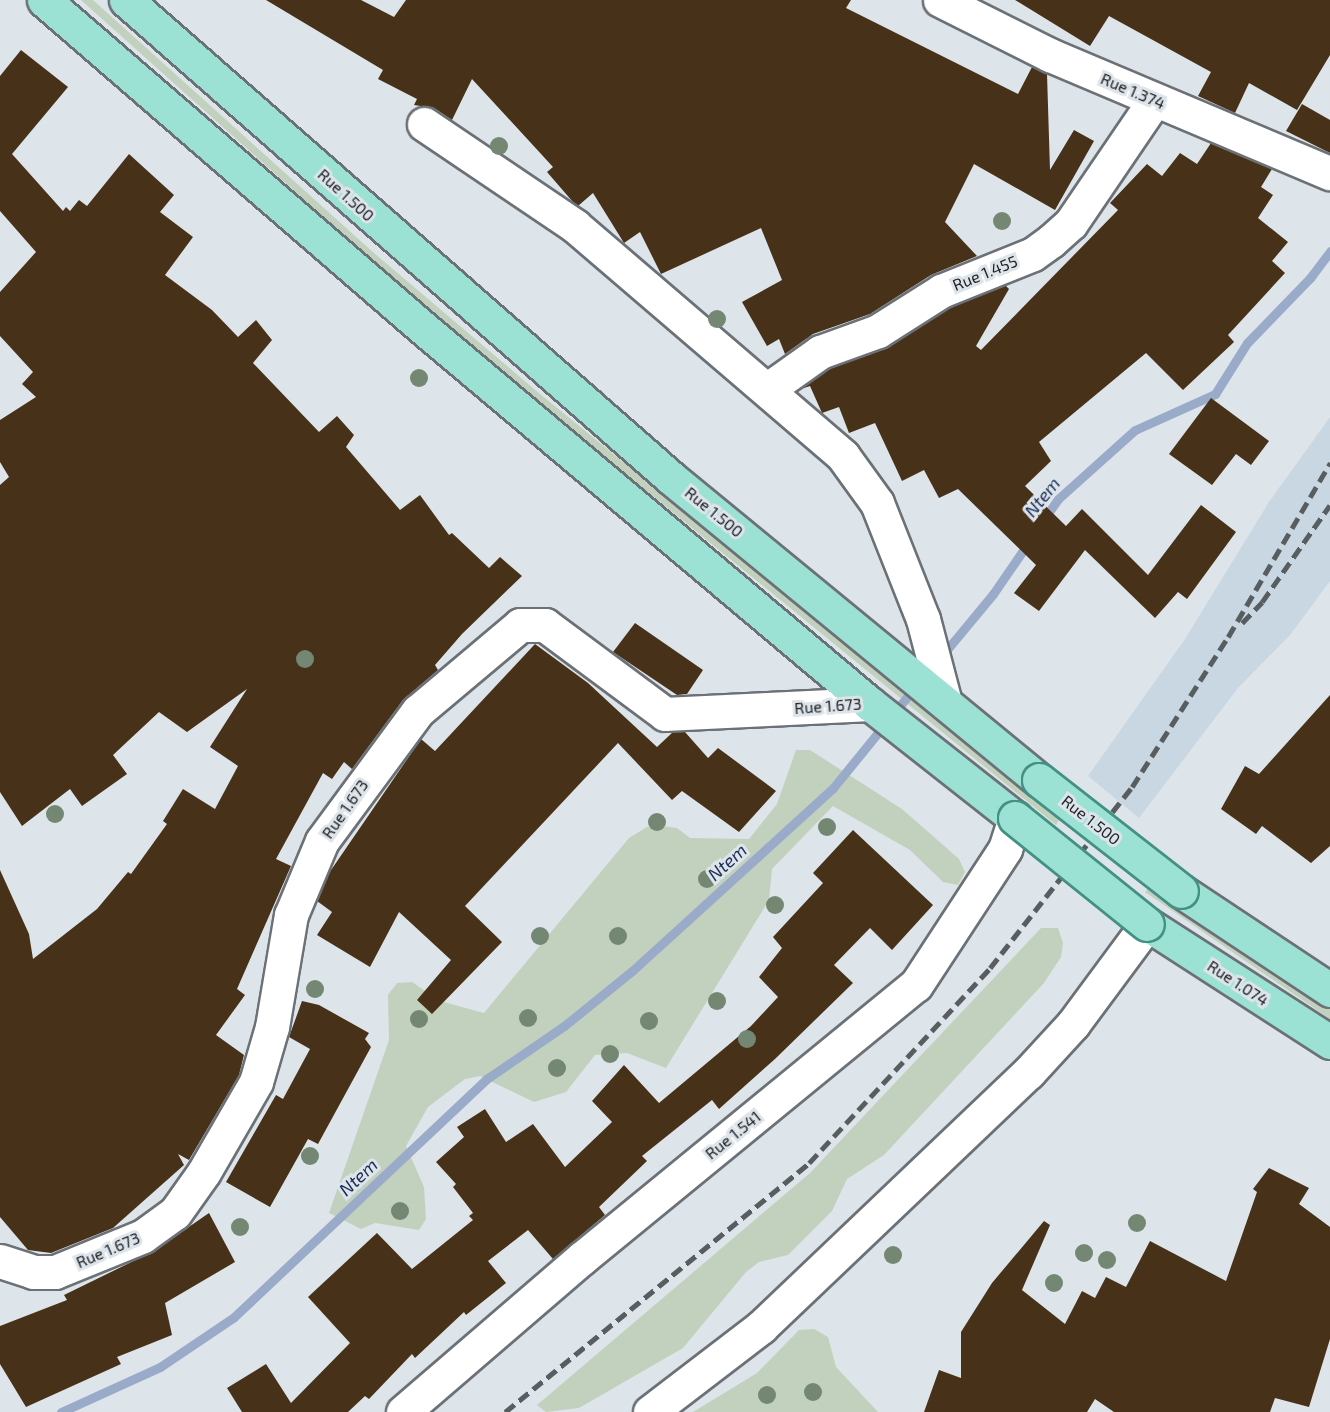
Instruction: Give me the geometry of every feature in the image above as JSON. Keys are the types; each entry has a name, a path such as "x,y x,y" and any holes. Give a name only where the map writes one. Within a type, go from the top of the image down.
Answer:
{"main road":[{"path":"44,0 423,328 870,704 1014,818"},
{"name":"Rue 1.500","path":"126,0 671,478 944,699 1039,780 1181,891 1330,990"},
{"name":"Rue 1.074","path":"1014,818 1147,924 1330,1042"}],"street":[{"name":"Rue 1.374","path":"940,0 1154,101 1330,173"},
{"name":"Rue 1.455","path":"768,389 820,352 878,331 942,291 1033,254 1051,241 1071,223 1154,101"},
{"path":"424,124 575,226 768,389 843,456 878,503 923,619 944,699"},
{"name":"Rue 1.673","path":"0,1261 33,1272 55,1272 143,1236 175,1213 204,1172 256,1082 272,1027 291,915 322,841 418,711 520,625 544,625 665,714 870,704"},
{"name":"Rue 1.541","path":"403,1412 582,1258 916,985 1005,849 1014,818"},
{"path":"650,1412 761,1327 1020,1081 1074,1024 1147,924"}],"shaded area":[{"path":"1330,417 1330,581 1290,635 1238,688 1139,818 1088,776 1185,639 1269,502"}],"green space":[{"path":"81,0 93,0 374,253 540,394 1060,818 1056,825 453,333"},
{"path":"796,750 810,750 902,809 959,859 965,872 958,885 943,882 910,850 833,806 772,869 769,900 666,1068 627,1053 595,1055 566,1092 534,1102 480,1076 465,1079 428,1107 406,1146 424,1187 426,1219 419,1230 375,1223 361,1229 329,1213 389,1040 388,995 397,983 412,982 440,1001 484,1013 629,838 647,827 662,826 677,828 690,838 749,839 777,804"},
{"path":"1152,884 1330,1008 1330,1019 1145,892"},
{"path":"1041,928 1058,928 1063,943 1061,957 1044,983 884,1155 847,1179 832,1211 788,1255 759,1262 746,1272 683,1348 579,1408 546,1412 537,1405 810,1173"},
{"path":"814,1329 828,1337 836,1367 878,1412 693,1412 757,1373 799,1330"}],"building":[{"path":"266,0 361,0 394,17 406,0 851,0 846,8 1018,94 1032,67 1047,74 1050,170 1074,130 1094,141 1055,210 974,164 945,222 977,256 931,275 870,314 813,334 785,354 779,339 767,346 742,302 782,280 761,228 661,274 640,232 624,243 593,193 578,206 573,202 547,172 553,167 472,79 452,120 434,108 414,105 417,99 378,79 383,70"},
{"path":"1015,0 1330,0 1330,55 1297,110 1249,83 1235,113 1198,96 1211,72 1109,16 1090,46"},
{"path":"21,50 68,87 12,154 63,211 66,207 70,211 79,200 87,206 129,154 174,195 160,212 193,237 165,275 212,310 238,337 256,320 272,340 253,363 319,432 337,416 354,435 346,447 400,510 420,495 449,535 452,533 489,568 500,557 522,576 462,634 435,665 438,670 403,700 352,769 344,762 332,779 323,773 276,859 291,866 237,989 245,995 216,1035 244,1055 239,1075 189,1160 178,1154 184,1165 113,1228 51,1253 28,1250 0,1217 0,870 29,934 33,959 97,909 128,872 131,874 167,824 163,821 183,789 215,809 238,766 210,747 247,689 187,732 159,712 113,755 127,774 82,806 70,789 22,826 0,792 0,485 9,477 0,462 0,420 36,397 22,384 33,372 0,336 0,292 36,252 0,211 0,76"},
{"path":"1302,104 1330,120 1330,153 1286,131"},
{"path":"1211,143 1272,169 1261,187 1273,195 1258,218 1288,242 1272,261 1285,273 1228,335 1234,342 1183,390 1146,353 1039,442 1051,461 1025,486 1066,526 1082,509 1148,575 1201,505 1236,532 1187,599 1178,592 1155,618 1085,550 1039,611 1014,593 1036,565 958,489 939,498 924,470 902,481 875,423 849,433 839,407 822,413 810,386 801,389 829,369 885,349 950,308 1005,285 1009,289 976,346 981,350 1118,210 1110,203 1147,164 1162,176 1180,153 1197,164"},
{"path":"1211,398 1269,441 1251,465 1236,454 1212,485 1169,454"},
{"path":"635,623 703,670 687,694 677,695 613,652"},
{"path":"535,644 588,683 657,747 673,732 685,732 708,758 718,748 776,791 739,832 682,791 672,800 618,743 465,906 502,942 432,1014 417,1000 451,960 399,912 370,967 317,935 332,912 317,901 329,873 421,739 435,751"},
{"path":"1330,695 1330,846 1311,863 1262,826 1256,834 1221,809 1245,766 1259,774"},
{"path":"853,830 933,905 892,950 870,928 834,965 853,983 775,1059 719,1109 712,1100 642,1156 647,1161 599,1207 605,1215 553,1259 528,1230 488,1261 506,1283 466,1315 464,1312 415,1358 412,1354 369,1399 365,1396 348,1412 242,1412 227,1388 266,1364 291,1403 350,1343 308,1297 377,1233 412,1269 473,1220 469,1216 473,1213 453,1187 456,1184 436,1162 464,1137 457,1127 485,1109 506,1142 533,1124 565,1167 612,1122 592,1101 624,1065 659,1103 751,1026 778,997 759,977 782,948 773,937 823,883 813,873"},
{"path":"302,1001 319,1005 369,1033 365,1039 371,1047 318,1144 308,1139 270,1207 226,1182 276,1095 283,1099 310,1049 289,1037"},
{"path":"1269,1168 1309,1188 1299,1204 1330,1227 1330,1339 1309,1407 1275,1398 1270,1412 1114,1412 1095,1399 1087,1412 924,1412 939,1370 961,1378 961,1332 992,1283 1044,1221 1050,1225 1022,1290 1065,1324 1082,1291 1095,1298 1106,1277 1126,1287 1150,1241 1226,1281 1257,1192 1253,1189"},
{"path":"209,1213 235,1262 165,1303 172,1335 117,1357 121,1364 26,1407 0,1364 0,1326 67,1300 64,1295 154,1251"}],"waterway":[{"name":"Ntem","path":"1044,519 1058,499 1135,430 1215,394 1247,343 1310,278 1330,251"},
{"name":"Ntem","path":"940,658 993,594 1028,543"},
{"name":"Ntem","path":"61,1412 160,1367 234,1317 488,1078 564,1026 632,971 833,788 915,687"}],"railway":[{"path":"505,1412 809,1163 990,968 1132,787 1228,637 1330,463"},
{"path":"1242,623 1262,602 1330,505"}]}
